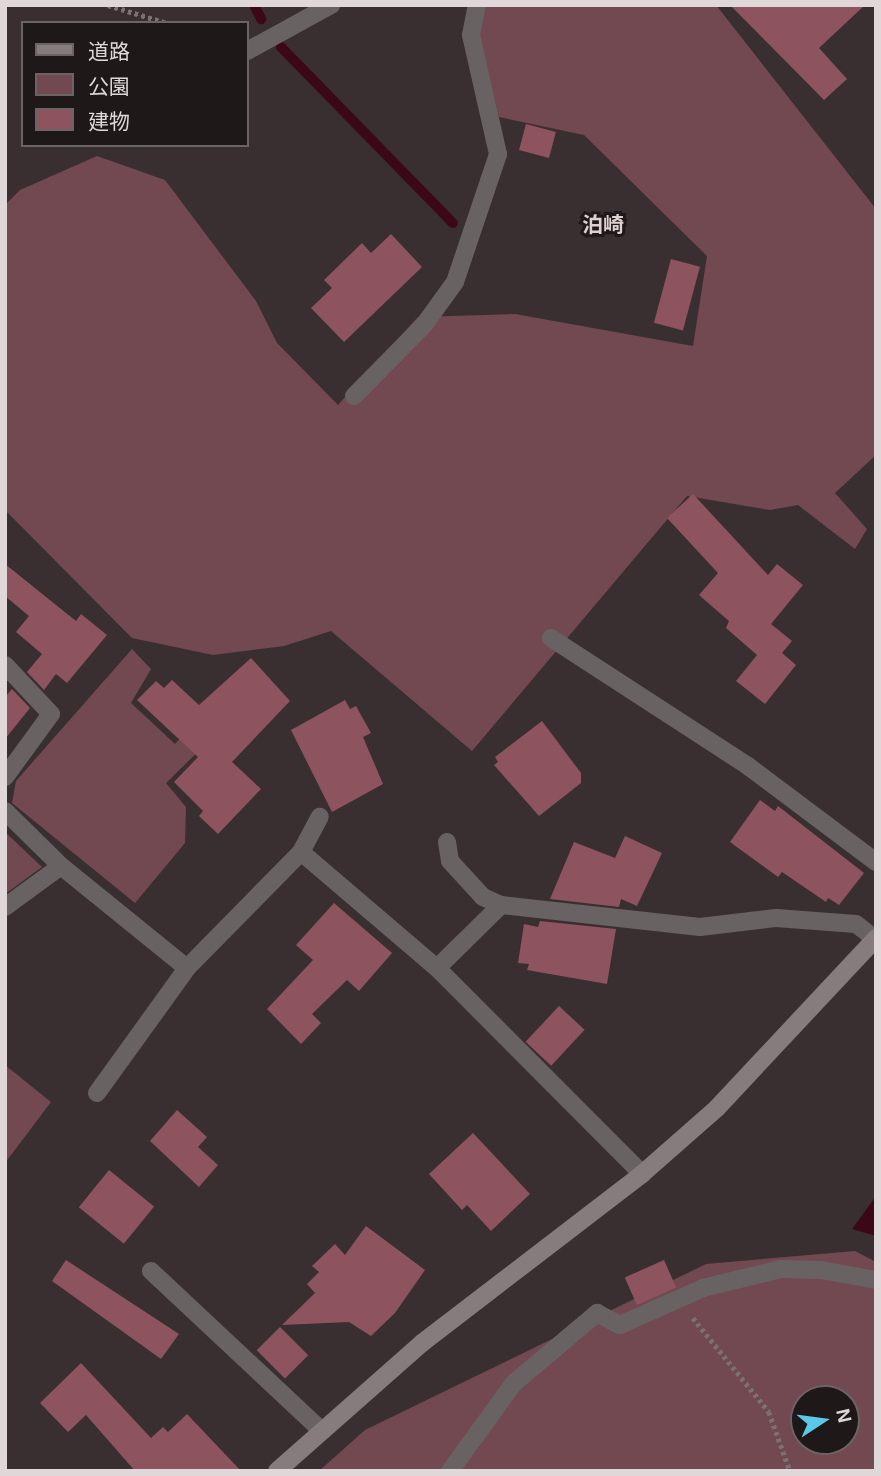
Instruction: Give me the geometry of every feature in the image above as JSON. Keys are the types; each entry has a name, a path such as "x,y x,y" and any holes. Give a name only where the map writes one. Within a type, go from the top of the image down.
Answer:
{"street":[{"path":"248,50 331,5"},
{"path":"354,396 424,325 454,282 498,155 471,35 477,5"},
{"path":"551,638 748,766 876,862"},
{"path":"5,665 51,714 5,777"},
{"path":"5,811 61,866 187,968"},
{"path":"97,1093 187,968 301,852 320,817"},
{"path":"277,1471 422,1343 642,1174 718,1108 875,939 856,924 776,918 701,927 501,905 483,897 450,861 447,842"},
{"path":"301,852 437,968 642,1174"},
{"path":"5,907 61,866"},
{"path":"437,968 501,905"},
{"path":"450,1471 514,1383 597,1313 620,1325 678,1297 741,1276 781,1269 821,1270 876,1280"},
{"path":"151,1271 321,1430"}],"path":[{"path":"108,5 160,21"},
{"path":"678,1297 769,1412 790,1471"}],"green space":[{"path":"485,5 716,5 876,209 876,455 835,493 867,529 855,549 798,505 770,510 687,496 472,751 331,631 284,646 213,655 132,638 5,510 5,205 20,190 97,156 165,180 256,301 277,343 338,405 418,317 515,314 693,346 707,256 584,135 499,117 479,36"},
{"path":"132,649 151,669 131,703 175,744 201,714 218,732 166,783 186,807 185,843 135,903 12,803 16,781"},
{"path":"5,832 42,867 5,894"},
{"path":"5,1065 51,1102 5,1163"},
{"path":"855,1251 876,1262 876,1471 319,1471 365,1430 706,1264"}],"shaded area":[{"path":"876,1196 876,1236 852,1229"}],"building":[{"path":"730,5 865,5 819,48 847,79 824,100"},
{"path":"526,124 556,132 549,158 519,150"},
{"path":"391,234 422,267 344,342 311,308 332,288 324,280 362,243 371,253"},
{"path":"671,259 700,267 683,331 654,323"},
{"path":"693,494 768,575 777,564 803,585 771,624 792,641 782,653 796,665 765,704 736,681 757,655 726,628 729,621 699,595 718,573 667,518"},
{"path":"5,564 76,621 81,614 107,635 67,683 56,674 44,690 27,672 42,654 16,632 29,616 5,596"},
{"path":"251,658 290,701 232,762 261,789 218,834 199,816 203,811 174,782 198,757 137,700 156,681 164,688 172,680 199,705"},
{"path":"12,689 30,708 5,739 5,697"},
{"path":"345,700 350,709 356,706 371,733 363,737 383,784 332,812 291,730"},
{"path":"542,721 581,773 581,783 539,816 494,765 498,762 495,757"},
{"path":"760,800 775,811 778,806 864,873 839,905 828,898 826,902 782,872 778,877 730,842"},
{"path":"625,836 662,853 637,906 621,899 619,907 550,899 574,842 615,858"},
{"path":"334,903 392,953 359,991 347,980 312,1014 321,1023 301,1044 267,1009 313,960 296,945"},
{"path":"540,921 616,929 607,984 527,970 529,964 518,963 524,924 538,927"},
{"path":"559,1006 585,1030 551,1066 526,1042"},
{"path":"177,1110 207,1137 198,1147 218,1165 199,1187 150,1141"},
{"path":"473,1133 530,1194 491,1231 467,1205 462,1210 429,1174"},
{"path":"109,1170 154,1207 124,1244 79,1207"},
{"path":"366,1226 425,1270 395,1313 371,1336 349,1322 282,1325 315,1293 307,1284 319,1272 312,1266 335,1244 345,1255"},
{"path":"66,1260 179,1334 161,1359 52,1281"},
{"path":"664,1260 676,1287 637,1305 625,1277"},
{"path":"280,1327 308,1355 285,1379 257,1350"},
{"path":"81,1363 151,1438 163,1427 168,1432 187,1414 241,1471 135,1471 86,1415 68,1432 40,1403"}],"waterway":[{"path":"254,5 261,19"},
{"path":"281,47 453,223"}],"district":[{"name":"泊崎","path":"603,225"}]}
